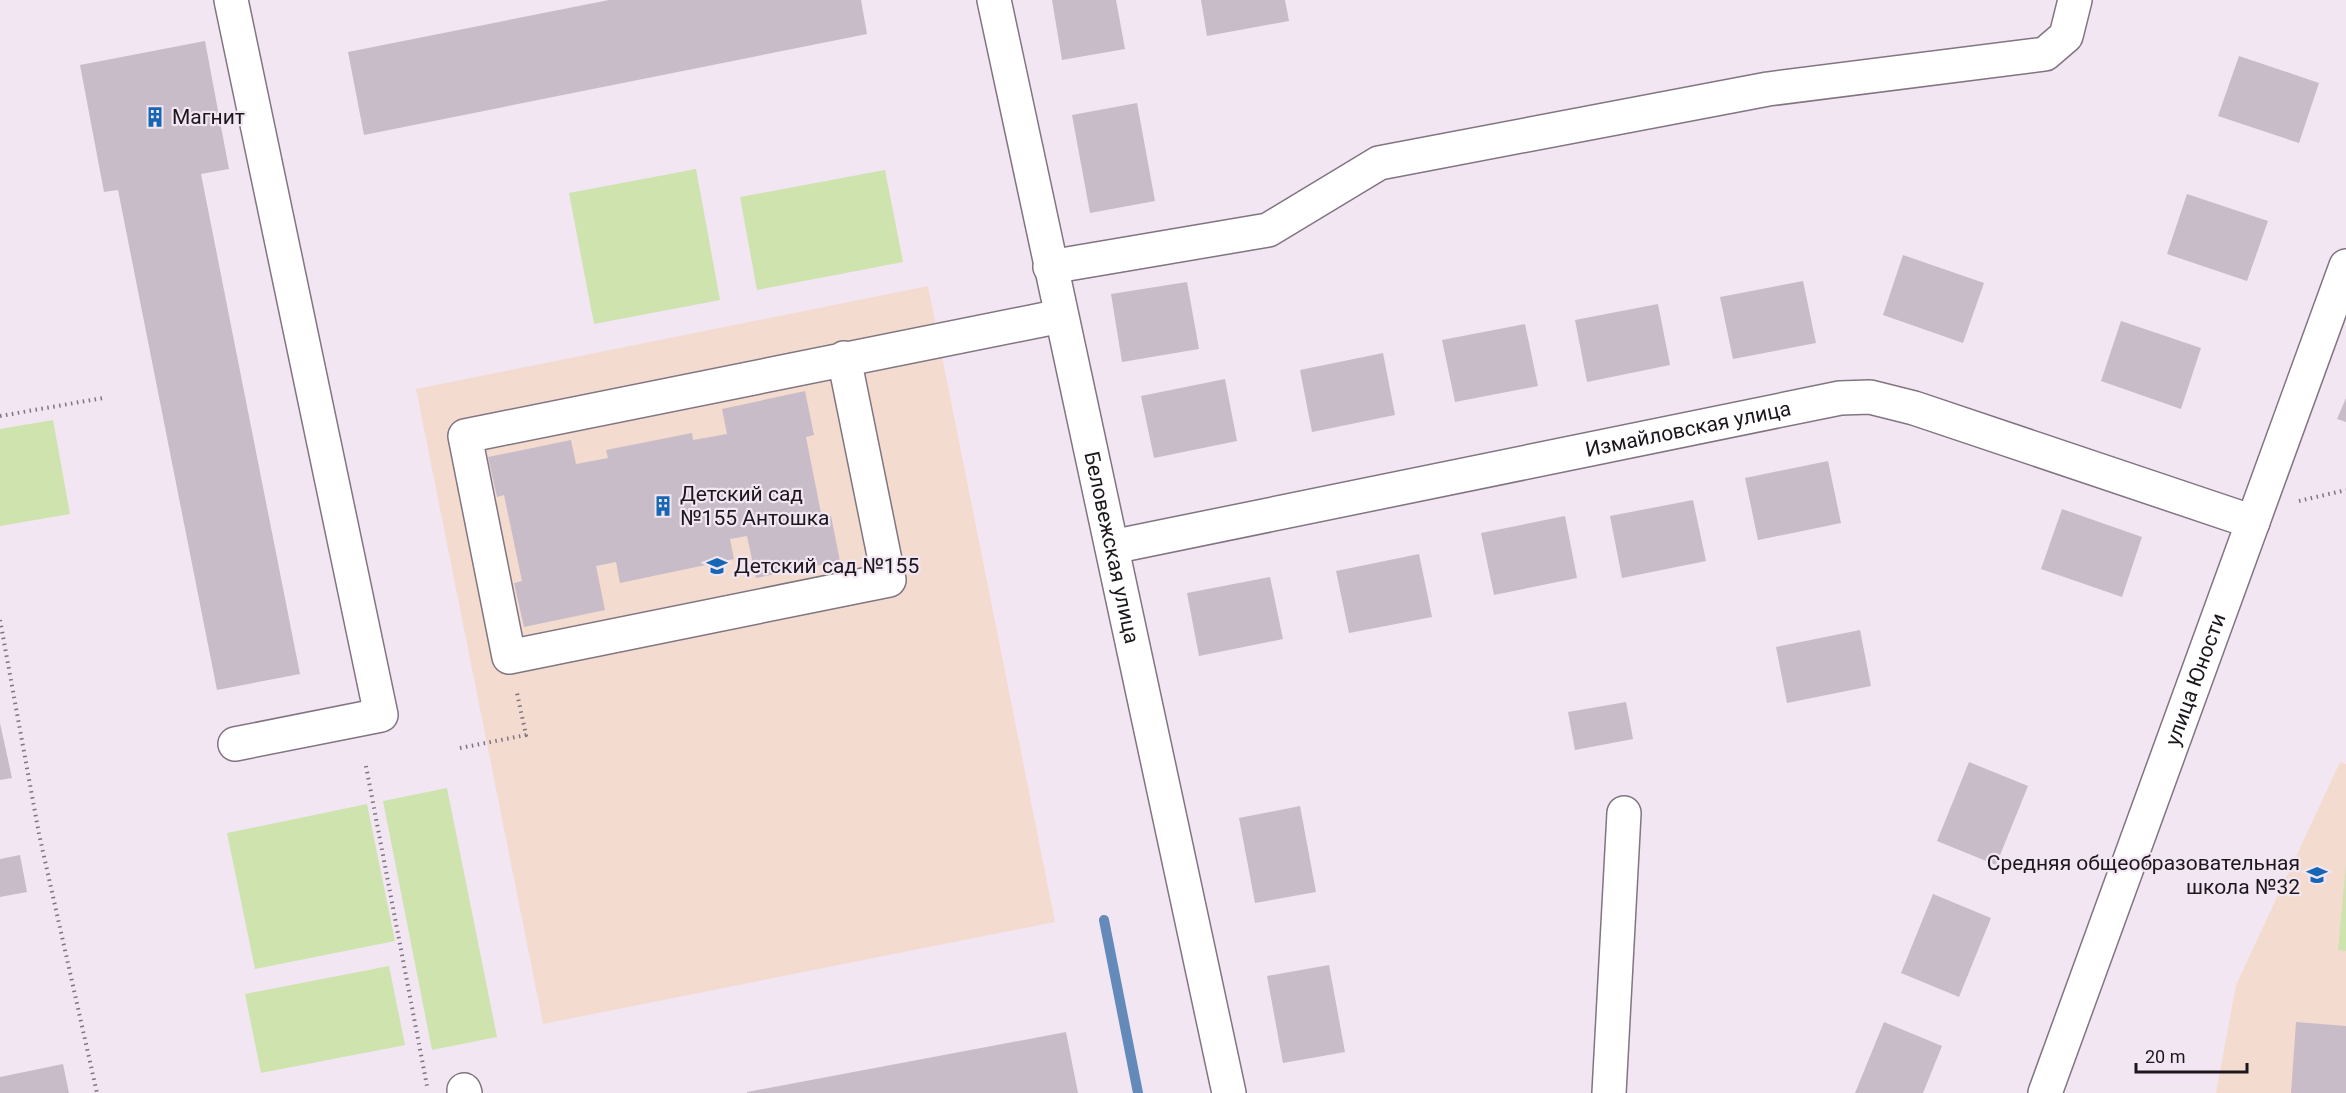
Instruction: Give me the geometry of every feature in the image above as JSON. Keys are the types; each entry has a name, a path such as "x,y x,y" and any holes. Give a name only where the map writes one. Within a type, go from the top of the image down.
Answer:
{"street":[{"path":"231,0 381,716 235,744"},
{"name":"Беловежская улица","path":"994,0 1229,1093"},
{"path":"1050,267 1268,230 1379,163 1768,88 2045,54 2066,36 2075,0"},
{"name":"улица Юности","path":"2045,1093 2346,266"},
{"path":"844,358 889,580 509,657 465,436 844,358 1061,316"},
{"name":"Измайловская улица","path":"1112,548 1840,398 1870,397 1914,408 2253,522"},
{"path":"1609,1093 1624,813"}],"path":[{"path":"0,416 103,398"},
{"path":"2299,501 2346,490"},
{"path":"0,620 39,834 97,1093"},
{"path":"460,748 526,735 509,657"},
{"path":"366,766 429,1093"}],"shaded area":[{"name":"Детский сад №155","path":"928,286 1055,922 543,1024 416,389"},
{"name":"Средняя общеобразовательная школа №32","path":"2340,762 2346,764 2346,1093 2216,1093 2236,985"}],"green space":[{"path":"696,169 720,300 594,324 569,193"},
{"path":"885,170 903,262 757,290 740,197"},
{"path":"53,420 70,514 0,526 0,429"},
{"path":"447,788 497,1037 432,1050 383,801"},
{"path":"367,804 395,941 255,969 227,833"},
{"path":"2346,865 2346,951 2338,950"},
{"path":"389,966 405,1045 261,1073 245,994"}],"building":[{"path":"609,0 861,0 867,34 364,135 348,52"},
{"path":"1052,0 1116,0 1125,49 1062,60"},
{"path":"1201,0 1285,0 1289,21 1207,36"},
{"path":"205,41 229,169 201,174 300,674 217,690 118,190 104,192 80,65"},
{"path":"2239,56 2319,83 2299,143 2218,116"},
{"path":"1137,103 1155,201 1090,213 1072,115"},
{"path":"2187,194 2268,221 2247,281 2167,254"},
{"path":"1903,255 1984,283 1963,343 1883,315"},
{"path":"1803,281 1816,343 1733,359 1720,297"},
{"path":"1187,282 1199,349 1122,362 1111,294"},
{"path":"1658,304 1670,365 1587,382 1575,320"},
{"path":"2121,321 2201,348 2181,409 2101,381"},
{"path":"1525,324 1538,386 1455,402 1442,340"},
{"path":"1383,353 1395,415 1312,432 1300,370"},
{"path":"1225,379 1237,441 1154,458 1141,396"},
{"name":"Детский сад №155 Антошка","path":"805,391 814,435 806,437 822,518 831,516 840,561 756,578 747,536 730,539 734,559 620,583 616,562 596,566 605,610 524,627 514,583 522,581 504,495 497,497 488,457 571,440 576,464 608,458 606,450 692,433 693,440 727,434 722,409"},
{"path":"2346,398 2346,422 2337,419"},
{"path":"1828,461 1841,523 1758,540 1745,478"},
{"path":"1693,500 1706,561 1622,578 1610,516"},
{"path":"2062,509 2142,537 2122,597 2041,569"},
{"path":"1565,516 1577,578 1494,595 1481,533"},
{"path":"1419,554 1432,617 1349,633 1336,571"},
{"path":"1270,577 1283,639 1199,656 1187,593"},
{"path":"1860,630 1871,686 1787,703 1776,647"},
{"path":"1626,702 1633,739 1575,750 1568,712"},
{"path":"0,723 12,778 0,780"},
{"path":"1969,762 2028,786 1996,865 1937,841"},
{"path":"1300,806 1316,892 1255,903 1239,818"},
{"path":"20,855 27,892 0,897 0,859"},
{"path":"1933,894 1991,918 1959,997 1901,973"},
{"path":"1329,965 1345,1052 1283,1063 1267,976"},
{"path":"1884,1022 1942,1046 1923,1093 1855,1093"},
{"path":"2296,1022 2346,1026 2346,1093 2291,1093"},
{"path":"1066,1032 1078,1093 747,1093 747,1092"},
{"path":"63,1064 69,1093 0,1093 0,1077"}],"waterway":[{"path":"1104,920 1138,1093"}],"place":[{"name":"Магнит","path":"155,117"},
{"name":"Детский сад №155 Антошка","path":"663,506"},
{"name":"Детский сад №155","path":"717,566"},
{"name":"Средняя общеобразовательная школа №32","path":"2317,875"}]}
